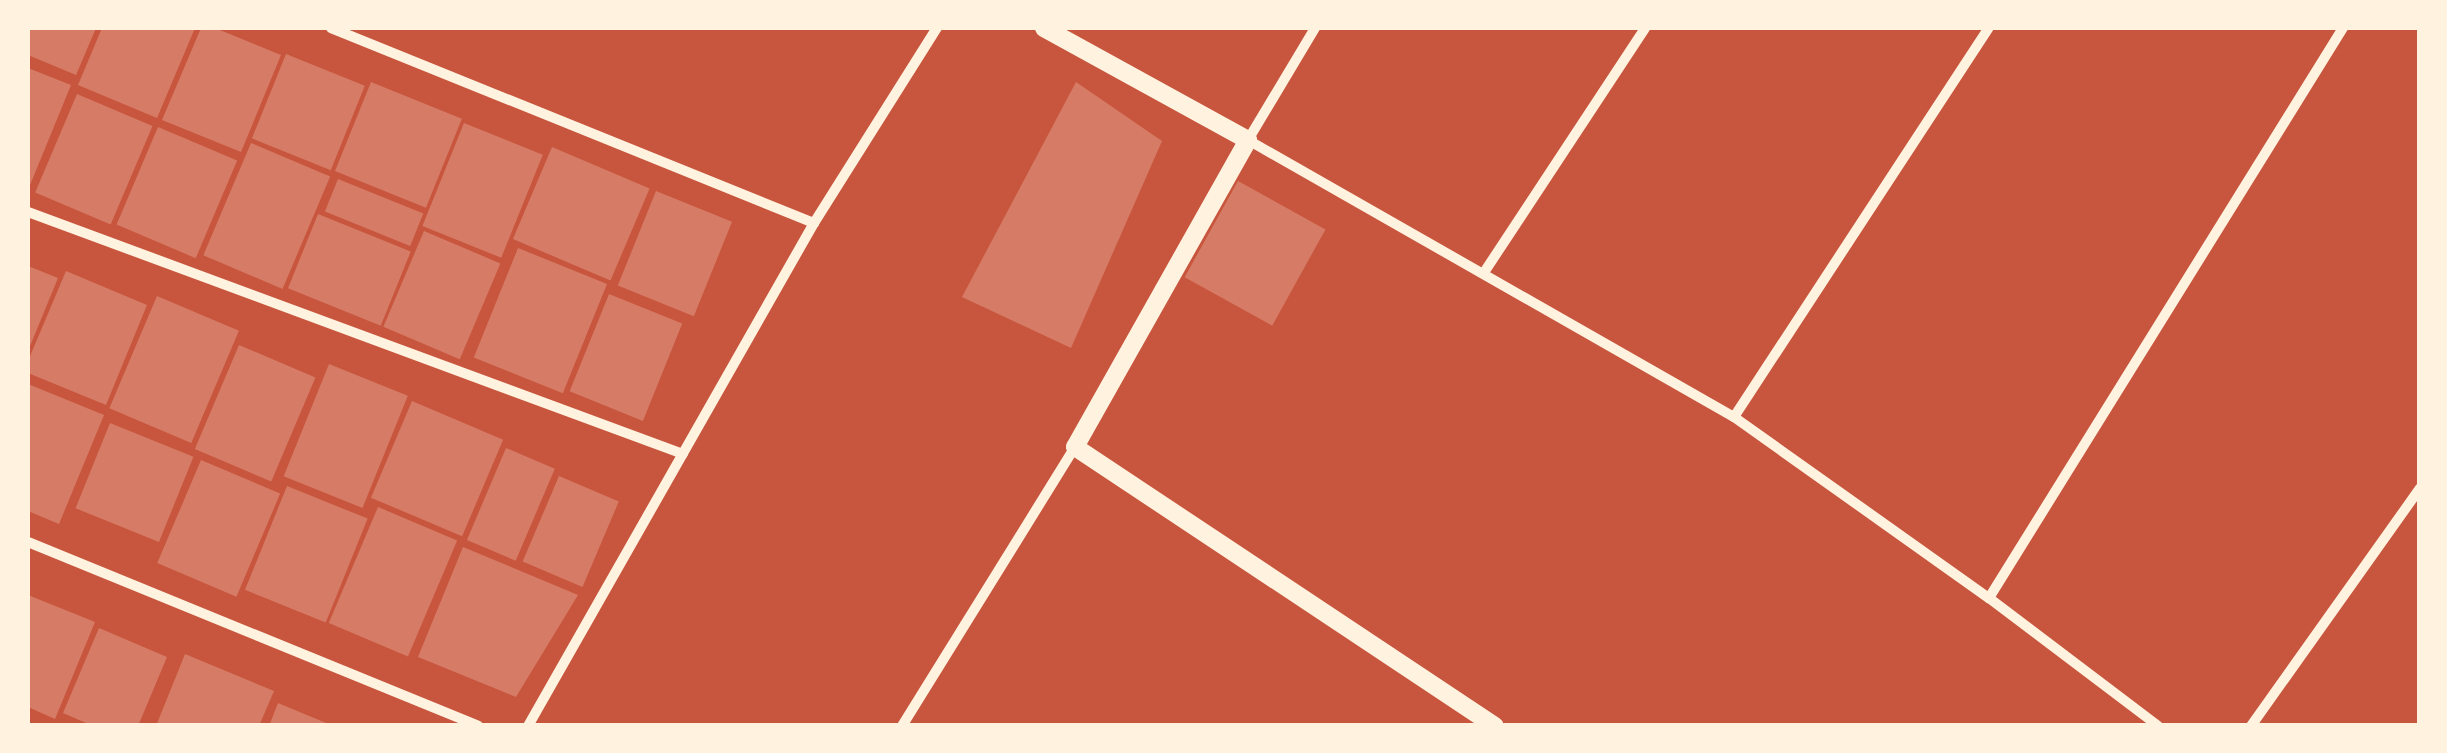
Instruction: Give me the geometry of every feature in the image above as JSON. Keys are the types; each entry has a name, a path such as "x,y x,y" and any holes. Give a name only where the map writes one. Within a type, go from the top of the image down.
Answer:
{"street":[{"path":"330,28 814,223"},
{"path":"528,726 814,223 937,28"},
{"path":"1044,28 1485,272 1734,418 1990,598 2158,726"},
{"path":"902,726 1076,446 1315,28"},
{"path":"1485,272 1645,28"},
{"path":"1734,418 1989,28"},
{"path":"1990,598 2343,28"},
{"path":"28,212 683,454"},
{"path":"1076,446 1496,726"},
{"path":"2251,726 2420,488"},
{"path":"28,542 478,726"}],"building":[{"path":"28,28 96,28 76,75 28,55"},
{"path":"102,28 195,28 157,118 78,85"},
{"path":"201,28 215,28 281,55 241,152 162,120"},
{"path":"286,54 365,86 331,170 252,138"},
{"path":"28,68 71,85 28,190"},
{"path":"371,82 462,119 426,208 335,171"},
{"path":"1076,82 1162,141 1071,348 962,297"},
{"path":"77,94 152,126 111,225 35,192"},
{"path":"464,123 543,155 501,258 422,226"},
{"path":"158,127 237,161 196,258 117,225"},
{"path":"251,143 330,177 282,289 203,255"},
{"path":"552,147 650,188 611,280 513,239"},
{"path":"338,179 423,213 410,246 325,211"},
{"path":"1238,181 1325,229 1272,326 1185,277"},
{"path":"656,191 732,222 694,316 618,286"},
{"path":"318,214 411,251 381,326 288,288"},
{"path":"424,231 500,263 460,359 383,327"},
{"path":"518,248 607,284 563,393 474,357"},
{"path":"28,266 58,278 28,351"},
{"path":"66,271 147,305 106,405 28,373 28,361"},
{"path":"609,294 682,324 643,421 570,391"},
{"path":"157,296 239,331 191,443 109,408"},
{"path":"239,345 315,377 271,481 195,449"},
{"path":"329,364 408,396 362,508 284,476"},
{"path":"28,384 104,415 59,524 28,511"},
{"path":"412,401 503,440 462,536 371,498"},
{"path":"110,423 193,457 159,542 76,508"},
{"path":"506,448 555,469 516,561 467,540"},
{"path":"201,460 280,494 236,597 157,563"},
{"path":"559,476 619,501 582,587 523,562"},
{"path":"287,486 368,519 326,622 245,590"},
{"path":"378,507 457,541 408,657 329,623"},
{"path":"463,547 578,595 516,697 418,657"},
{"path":"28,595 95,622 55,719 28,707"},
{"path":"99,628 167,657 138,726 93,726 63,713"},
{"path":"185,654 274,691 259,726 156,726"},
{"path":"278,703 331,725 331,726 269,726"}]}
